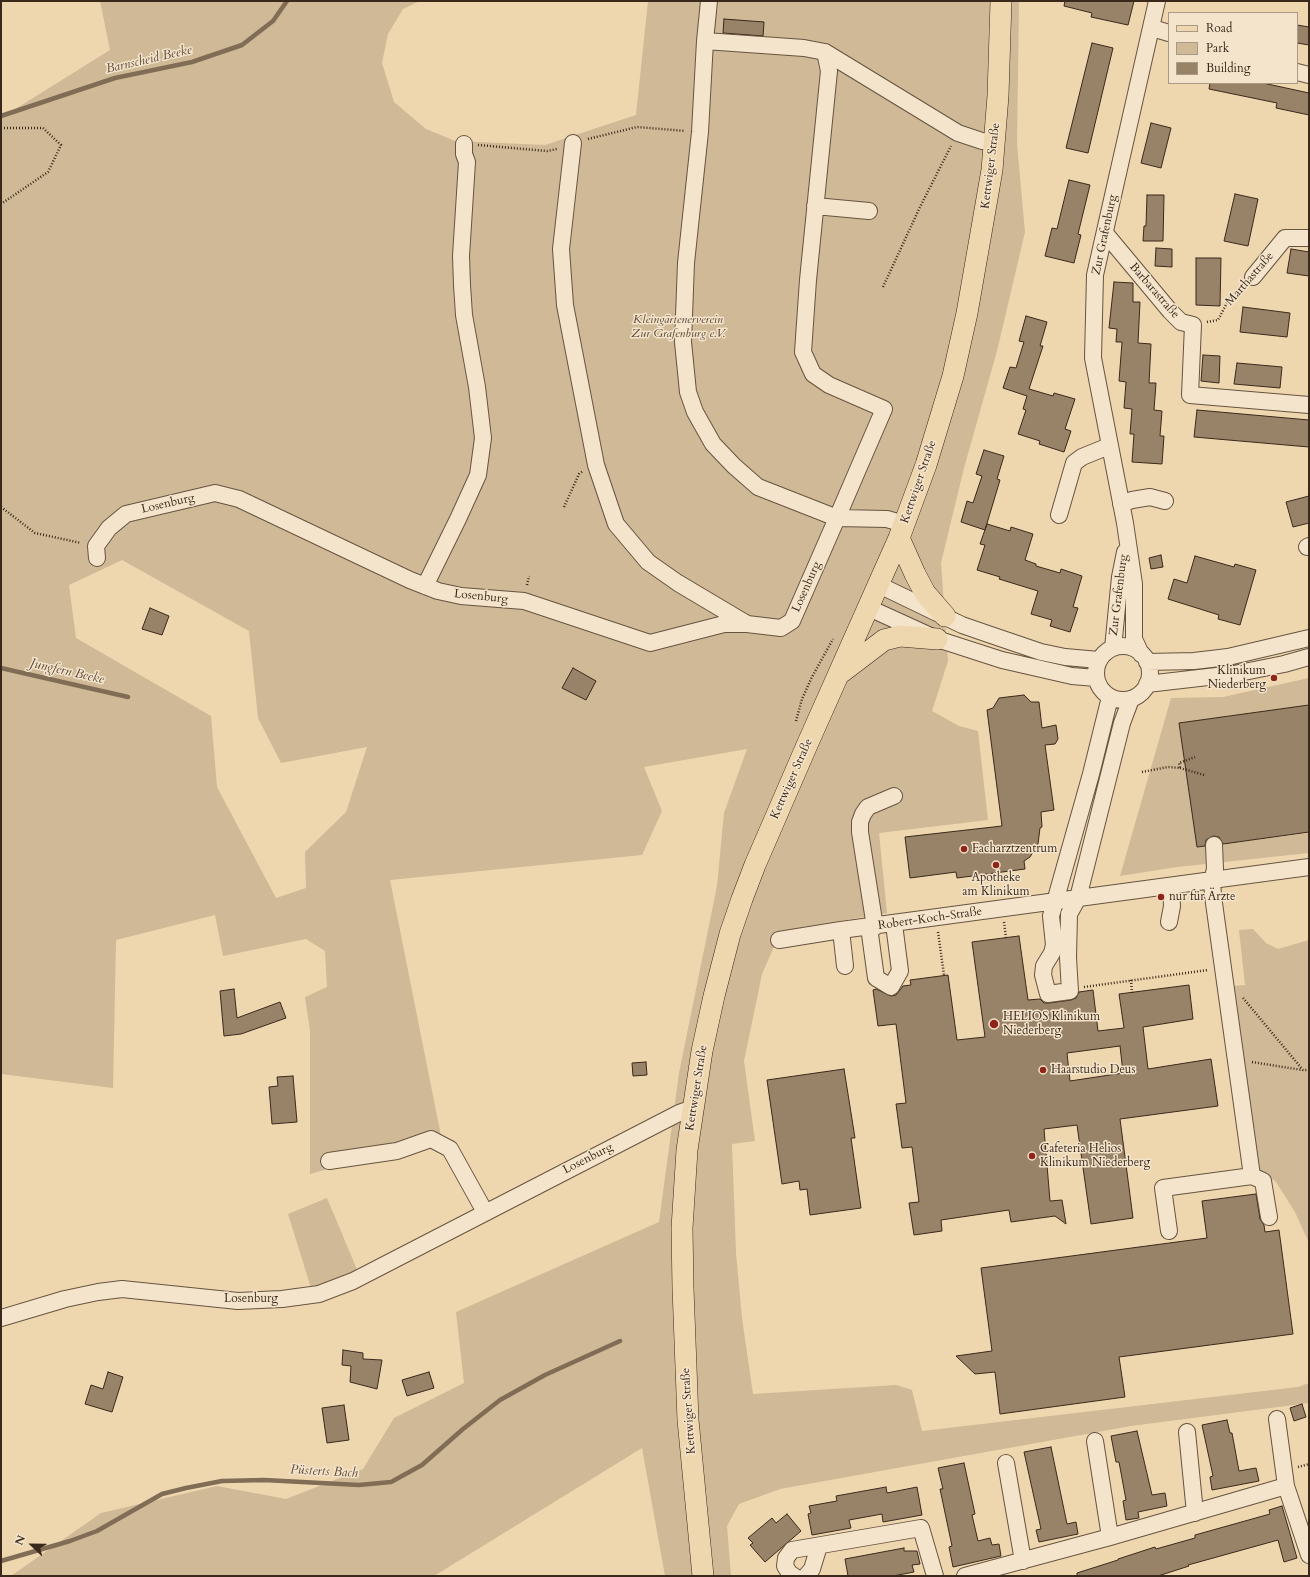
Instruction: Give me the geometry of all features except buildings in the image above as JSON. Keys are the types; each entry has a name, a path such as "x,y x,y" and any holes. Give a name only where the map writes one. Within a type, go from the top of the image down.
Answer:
{"main road":[{"name":"Kettwiger Straße","path":"703,1576 688,1420 683,1288 684,1190 693,1108 714,996 730,934 742,899 758,858 869,608 901,531 926,465 953,376 980,244 992,170 998,96 1002,1"},
{"path":"901,531 915,574 925,593 945,616"},
{"path":"838,675 884,640 900,636 937,639"}],"street":[{"path":"709,1 704,41 700,132 686,263 683,342 688,392 695,412 713,444 734,466 758,486 837,518 887,519 901,531"},
{"name":"Zur Grafenburg","path":"1144,658 1134,639 1134,584 1126,543 1121,504 1093,358 1095,275 1157,1"},
{"path":"1152,28 1168,33"},
{"path":"704,41 804,48 825,52 958,133 982,141 994,142"},
{"path":"825,52 829,71 815,206 869,211"},
{"path":"1298,72 1309,75"},
{"path":"425,586 478,475 483,438 477,387 464,315 462,285 461,256 467,162 464,154 464,144"},
{"path":"573,144 561,249 566,306 596,461 616,524 648,562 678,583 747,624"},
{"name":"Losenburg","path":"97,552 109,528 126,514 215,493 239,499 425,586 461,596 524,601 650,643 724,624 747,624 782,628 792,621 884,409 829,385 813,374 802,352 815,206"},
{"name":"Barbarastraße","path":"1105,233 1170,311 1181,322 1193,325 1190,395 1309,405"},
{"name":"Marthastraße","path":"1253,277 1285,238 1309,238"},
{"path":"1059,515 1074,463 1082,457 1109,446"},
{"path":"1121,504 1150,496 1165,501"},
{"name":"Zur Grafenburg","path":"1113,648 1120,577 1126,543"},
{"path":"879,585 962,625 1041,652 1064,657 1099,660"},
{"path":"869,608 937,639 1009,662 1072,676 1096,678"},
{"path":"1144,658 1149,672 1147,684 1141,693 1131,699 1120,700 1110,696 1099,685 1096,678 1096,669 1099,660 1105,653 1113,648 1128,647 1144,658 1194,661 1228,658 1309,638"},
{"path":"1147,684 1234,674 1284,664 1309,657"},
{"path":"1110,696 1091,774 1054,901 1051,916 1054,945 1052,953 1044,966 1043,975 1048,994 1070,991 1068,958 1069,914 1078,898 1122,723 1131,699"},
{"path":"894,796 868,807 860,822 872,927 876,978 891,987 900,972 894,924"},
{"path":"1214,845 1215,868 1212,880 1252,1176"},
{"name":"Robert-Koch-Straße","path":"779,940 841,930 894,924 1309,866"},
{"path":"1169,922 1172,906 1171,886"},
{"path":"841,930 845,966"},
{"name":"Losenburg","path":"1,1318 65,1299 122,1289 238,1301 282,1299 319,1294 354,1281 485,1212 679,1113 693,1108"},
{"path":"329,1161 397,1150 431,1140 450,1149 485,1212"},
{"path":"1169,1231 1163,1188 1252,1176 1263,1181 1269,1218"},
{"path":"1278,1419 1286,1486 1309,1555"},
{"path":"1187,1432 1194,1513"},
{"path":"1095,1441 1110,1537"},
{"path":"1006,1463 1023,1561"},
{"path":"964,1576 1110,1537 1286,1486"},
{"path":"794,1576 790,1574 785,1566 786,1558 792,1550 921,1528 935,1576"},
{"path":"806,1576 812,1570 819,1546"}],"path":[{"path":"464,144 547,151 637,127 700,132"},
{"path":"1,128 43,128 61,145 48,172 1,204"},
{"path":"883,288 920,207 958,133"},
{"name":"Marthastraße","path":"1193,325 1218,320 1229,299 1253,277"},
{"path":"564,507 579,474 596,461"},
{"path":"1,507 35,533 97,552"},
{"path":"1180,768 1179,763 1195,757"},
{"path":"1142,772 1168,767 1180,768 1204,775"},
{"path":"936,918 944,975"},
{"path":"1083,987 1223,968"},
{"path":"1131,980 1132,993"},
{"path":"1226,987 1242,996 1303,1070"},
{"path":"1236,1059 1309,1070"}],"green space":[{"name":"Kleingärtenerverein Zur Grafenburg e.V.","path":"100,1 420,1 403,9 388,34 382,63 394,102 426,129 455,141 545,145 636,115 648,1 1019,1 1017,144 1025,232 997,351 964,468 941,563 948,661 932,711 959,726 978,731 988,820 879,833 887,913 781,931 762,974 744,1061 755,1141 732,1144 736,1253 742,1318 753,1394 896,1385 912,1390 922,1431 1298,1387 1309,1383 1309,1403 1131,1426 780,1489 739,1504 727,1526 731,1576 665,1576 642,1448 434,1576 11,1576 101,1513 217,1486 286,1499 363,1469 394,1418 464,1383 456,1312 659,1222 679,1073 717,886 724,813 747,749 644,767 662,811 642,855 390,880 441,1136 310,1174 310,1031 305,997 327,987 325,951 306,939 223,956 215,915 116,940 113,1088 1,1074 1,118 110,50","holes":["122,560 249,631 258,718 281,763 367,747 346,812 305,852 306,888 276,898 217,787 211,716 76,638 69,585"]},
{"path":"1309,678 1309,705 1179,723 1197,847 1309,833 1309,853 1177,867 1120,876 1171,698 1223,697"},
{"path":"1253,929 1266,943 1278,949 1309,940 1309,1243 1295,1212 1276,1182 1257,1168 1232,986 1245,985 1239,930"},
{"path":"327,1198 358,1272 311,1288 288,1214"}],"waterway":[{"name":"Barnscheid Beeke","path":"1,116 115,78 192,62 242,45 273,21 287,1"},
{"name":"Jungfern Beeke","path":"1,668 128,697"},
{"name":"Püsterts Bach","path":"1,1561 70,1541 97,1531 162,1494 186,1488 222,1481 264,1480 359,1485 391,1482 422,1465 463,1429 500,1400 545,1375 620,1341"}],"place":[{"name":"Klinikum Niederberg","path":"1274,678"},
{"name":"Facharztzentrum","path":"964,849"},
{"name":"Apotheke am Klinikum","path":"996,865"},
{"name":"nur für Ärzte","path":"1161,897"},
{"name":"HELIOS Klinikum Niederberg","path":"994,1024"},
{"name":"Haarstudio Deus","path":"1043,1070"},
{"name":"Cafeteria Helios Klinikum Niederberg","path":"1032,1156"}]}
